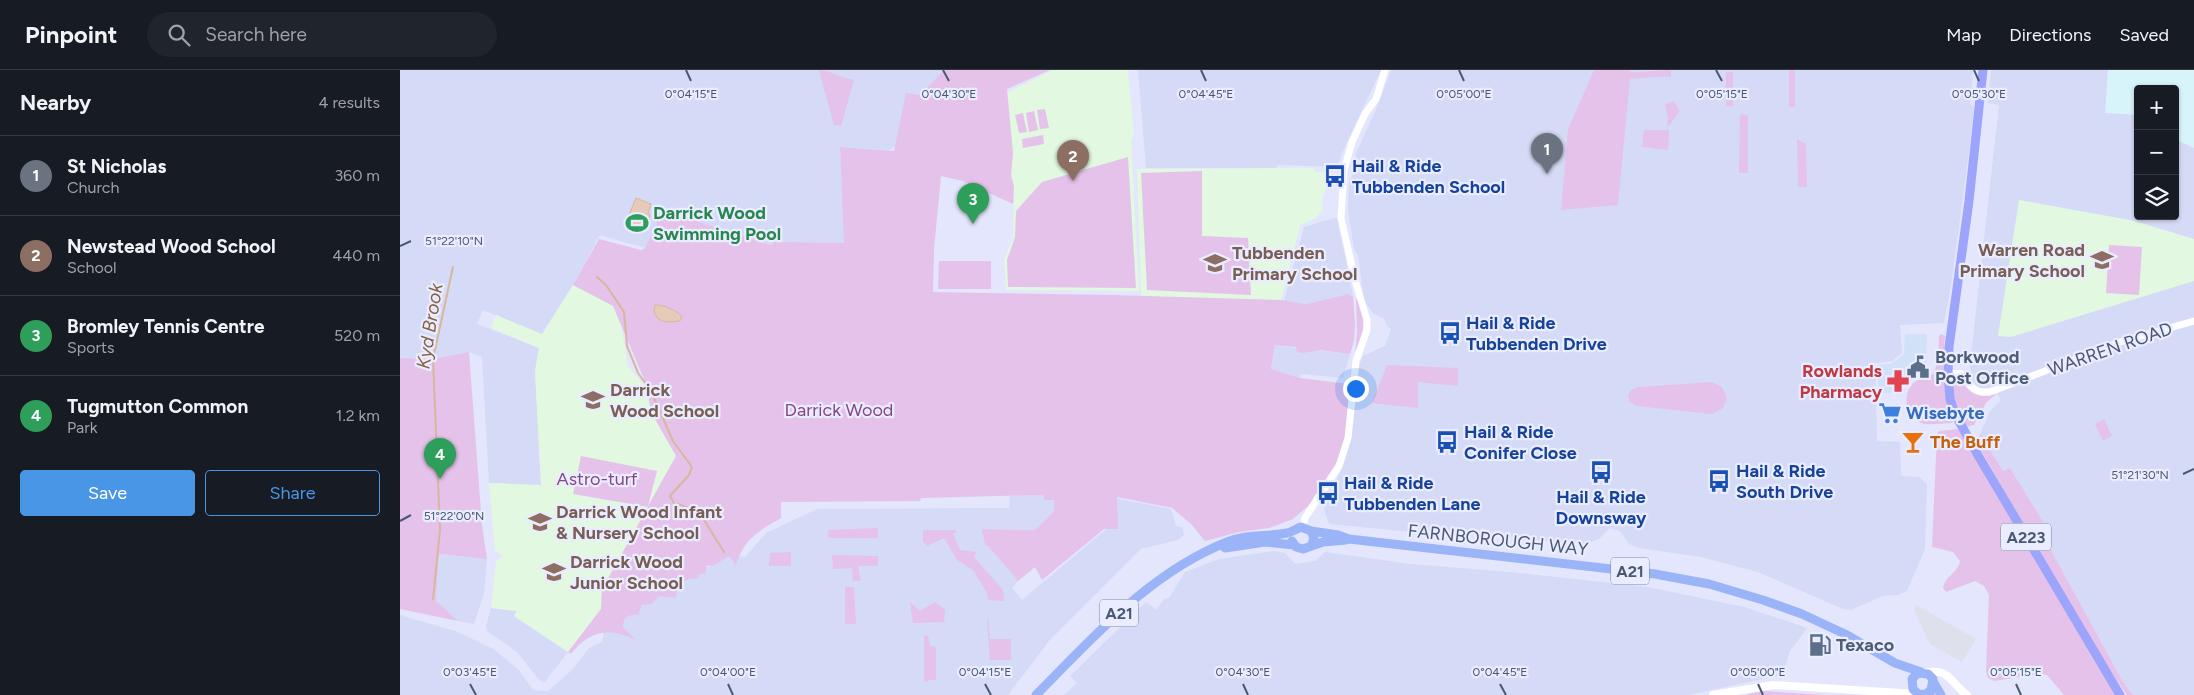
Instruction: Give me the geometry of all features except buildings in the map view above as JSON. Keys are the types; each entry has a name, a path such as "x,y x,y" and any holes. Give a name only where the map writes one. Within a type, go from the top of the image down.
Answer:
{"highway":[{"path":"1307,529 1314,538 1312,544 1303,549 1294,545 1292,538 1294,531 1307,529"},
{"name":"FARNBOROUGH WAY","path":"1307,529 1349,539 1641,572 1703,583 1750,595 1802,614 1845,634 1895,663 1923,673"},
{"name":"A21","path":"1036,695 1141,593 1173,569 1216,549 1226,542 1294,531"},
{"name":"FARNBOROUGH WAY","path":"1312,544 1349,539"},
{"name":"A21","path":"1216,549 1265,542 1294,545"},
{"name":"FARNBOROUGH WAY","path":"1895,663 1911,684"},
{"path":"1933,681 1932,690 1925,694 1911,684 1915,676 1923,673 1933,681 1941,695"}],"main road":[{"name":"A223","path":"1983,70 1949,347 1950,399 1960,423 2069,612 2120,695"},
{"path":"1923,673 1941,672 1949,676 1967,695"},
{"path":"1933,681 1941,672"},
{"path":"1899,692 1911,684"},
{"path":"1714,695 1768,685 1846,693 1899,692 1925,694"}],"street":[{"path":"1307,529 1305,518 1339,466 1348,438 1356,362 1367,330 1367,320 1354,280 1340,218 1344,170 1352,142 1365,114 1376,99 1385,70"},
{"name":"WARREN ROAD","path":"1948,373 1962,374 1968,385 1975,390 1990,392 2123,342 2194,321"}],"shaded area":[{"path":"400,70 944,70 915,101 904,103 898,145 889,150 840,147 845,243 770,245 663,210 645,248 600,235 573,285 542,335 483,310 477,324 539,348 535,371 541,485 489,483 482,357 469,352 433,359 400,358"},
{"path":"1053,70 1128,70 1134,135 1131,139 1139,291 1006,290 1004,260 1013,237 1014,187 1011,175 1013,153 1006,93"},
{"path":"1138,70 1381,70 1341,155 1338,167 1278,165 1276,168 1146,168"},
{"path":"1391,70 1973,70 1970,104 1974,106 1969,152 1944,323 1900,325 1902,353 1892,361 1875,363 1877,441 1900,442 1901,476 1919,477 1927,484 1925,549 1907,591 1898,595 1883,596 1851,610 1843,609 1758,572 1701,557 1639,548 1629,544 1620,531 1610,528 1599,539 1585,545 1491,535 1483,528 1473,533 1453,536 1329,524 1324,509 1344,463 1348,447 1356,374 1363,356 1385,346 1391,329 1387,326 1384,319 1374,314 1364,301 1358,255 1354,250 1348,209 1349,182 1353,174 1358,173 1361,163 1355,155 1378,105"},
{"path":"1991,70 2194,70 2194,695 2133,695 2123,682 2045,539 2050,533 2010,468 2003,471 1980,434 1990,411 2001,400 1993,386 1980,389 1971,379 1970,365 1999,105 1988,103"},
{"path":"2108,70 2194,70 2194,148 2179,141 2179,85 2134,85 2134,115 2105,113"},
{"name":"Tubbenden Primary School","path":"1313,168 1316,172 1324,172 1327,180 1325,193 1323,194 1322,211 1317,217 1300,226 1281,300 1141,298 1137,169"},
{"path":"636,198 651,204 645,230 626,222"},
{"name":"Warren Road Primary School","path":"2019,200 2135,221 2194,239 2194,281 2011,337 1998,336"},
{"path":"1337,217 1353,296 1307,304 1284,301 1304,227"},
{"path":"573,285 618,307 628,366 645,386 651,412 679,461 602,589 601,609 568,652 514,616 517,611 491,608 496,561 503,556 495,551 489,483 541,485 535,371 539,348 491,328 496,315 542,334"},
{"path":"655,305 666,307 676,312 682,316 680,321 666,322 658,319 654,312"},
{"path":"1905,334 1927,334 1926,368 1912,371 1901,379 1892,393 1878,393 1878,365 1891,364 1904,354"},
{"path":"1275,345 1350,354 1343,378 1301,374 1300,378 1271,370"},
{"path":"1044,495 1054,500 1054,511 1035,530 983,529 985,545 988,546 1018,581 1012,588 1022,600 1110,526 1109,497 1171,509 1176,526 1182,527 1184,535 1178,540 1141,549 1049,641 1008,695 400,695 400,615 458,632 493,649 518,669 533,690 548,691 572,670 589,648 602,642 606,624 730,555 745,557 766,533 817,509 1009,508 1010,496"},
{"path":"1274,551 1285,553 1295,564 1315,561 1325,552 1411,564 1510,572 1648,587 1744,607 1807,628 1790,651 1781,680 1776,676 1688,695 1064,695 1077,683 1070,676 1146,602 1156,610 1165,598 1169,598 1185,572 1219,559"},
{"path":"439,554 487,559 484,593 474,624 458,621 436,602"},
{"path":"1916,605 1976,639 1962,662 1930,644 1915,613 1914,608"},
{"path":"491,608 517,611 514,616 568,652 544,683 539,680 517,652 487,631 486,626"}],"green space":[{"path":"819,70 854,80 841,126 834,125"},
{"path":"944,70 1050,70 1007,89 1013,153 1011,175 1014,187 1013,204 963,181 941,176 934,249 933,292 1281,300 1307,304 1349,294 1353,296 1355,325 1354,341 1350,354 1320,350 1303,353 1297,352 1296,347 1275,345 1271,369 1300,378 1349,384 1346,437 1337,462 1308,506 1293,519 1269,528 1239,532 1205,541 1191,524 1172,508 1117,497 1118,529 1104,529 1042,580 1035,567 1018,581 988,546 985,545 982,529 1035,530 1054,511 1054,500 1045,500 1043,495 921,498 920,501 781,502 781,518 765,527 748,542 743,548 736,565 729,556 714,565 707,566 705,574 700,574 698,578 688,579 677,586 676,598 659,596 652,604 642,605 638,615 627,617 623,627 636,640 617,633 600,633 585,640 571,654 568,652 601,609 602,589 648,507 573,494 581,456 657,471 648,506 676,456 651,412 647,386 613,306 573,285 599,239 641,250 645,248 663,210 770,245 773,245 771,242 844,243 840,147 894,151 906,93 920,95"},
{"path":"1594,70 1630,70 1631,72 1636,72 1671,70 1671,77 1630,79 1618,205 1561,210 1568,129"},
{"path":"1789,70 1795,70 1795,107 1789,107"},
{"path":"1726,72 1733,72 1733,106 1726,106"},
{"path":"1674,101 1680,111 1667,128 1668,119 1665,104"},
{"path":"1045,109 1049,128 1040,129 1037,110"},
{"path":"1034,111 1038,130 1029,132 1026,113"},
{"path":"1023,113 1027,132 1019,133 1015,115"},
{"path":"1740,114 1748,115 1748,173 1739,173"},
{"path":"1644,130 1669,130 1668,150 1642,147"},
{"path":"1043,135 1044,144 1023,148 1022,139"},
{"path":"1797,139 1806,144 1807,187 1798,187"},
{"path":"1128,157 1136,288 1008,287 1007,260 1015,237 1016,211 1042,182"},
{"path":"1202,171 1202,236 1248,238 1251,295 1147,290 1141,173"},
{"path":"2109,245 2142,247 2139,295 2106,293"},
{"path":"939,261 991,261 991,289 938,289"},
{"path":"1356,299 1363,312 1364,319 1355,357 1357,332"},
{"path":"1941,334 1945,336 1943,368 1945,389 1954,419 1952,423 1924,424 1918,422 1910,414 1906,403 1908,391 1913,383 1934,373 1938,361 1939,336"},
{"path":"469,352 482,525 487,559 439,554 436,601 458,621 400,609 400,358 433,359"},
{"path":"1387,365 1458,368 1458,386 1418,382 1418,408 1372,403"},
{"path":"1959,377 1973,393 1984,395 1997,393 1986,403 1974,425 1966,427 1953,400 1952,378"},
{"path":"1712,382 1722,387 1727,398 1723,408 1712,414 1637,406 1630,402 1628,396 1631,390 1638,387"},
{"path":"2104,419 2112,436 2103,441 2095,424"},
{"path":"1959,429 2115,695 2064,695 2047,675 2041,674 1994,681 1988,678 1986,671 1989,595 1984,586 1975,581 1946,592 1943,588 1944,584 1957,569 1960,561 1953,552 1932,547 1937,434 1939,431"},
{"path":"1980,434 2003,471 2010,468 2050,533 2045,539 2123,682 2133,695 2127,695 2069,603 1978,445"},
{"path":"878,528 878,538 828,538 828,530"},
{"path":"923,530 955,530 957,532 953,534 960,550 977,552 974,557 1003,590 1004,601 988,600 987,593 973,570 957,560 944,538 927,546 923,541"},
{"path":"791,552 791,566 769,566 770,553"},
{"path":"832,555 878,556 878,566 858,566 861,581 853,581 852,568 833,569"},
{"path":"845,587 854,587 856,624 845,624"},
{"path":"910,602 920,611 935,602 945,610 944,622 913,623"},
{"path":"987,619 990,639 1011,639 1011,660 990,660"},
{"path":"924,635 928,636 930,646 936,647 936,680 928,680 928,682 924,682"},
{"path":"1763,691 1826,695 1745,695"}],"waterway":[{"name":"Kyd Brook","path":"433,599 440,530 433,359 453,267"},
{"path":"597,277 606,285 624,312 627,346 638,373 651,391 673,441 692,467 689,475 670,496 674,503"},
{"path":"678,504 699,512 724,552"}],"place":[{"name":"St Nicholas","path":"1547,174"},
{"name":"Hail & Ride Tubbenden School","path":"1335,176"},
{"name":"Newstead Wood School","path":"1073,181"},
{"name":"Darrick Wood Swimming Pool","path":"637,223"},
{"name":"Bromley Tennis Centre","path":"973,224"},
{"name":"Warren Road Primary School","path":"2102,260"},
{"name":"Tubbenden Primary School","path":"1215,263"},
{"name":"Hail & Ride Tubbenden Drive","path":"1450,333"},
{"name":"Borkwood Post Office","path":"1918,367"},
{"name":"Rowlands Pharmacy","path":"1898,381"},
{"name":"Darrick Wood School","path":"593,400"},
{"name":"Wisebyte","path":"1890,413"},
{"name":"Hail & Ride Conifer Close","path":"1447,442"},
{"name":"The Buff","path":"1913,442"},
{"name":"Hail & Ride Downsway","path":"1601,472"},
{"name":"Tugmutton Common","path":"440,479"},
{"name":"Hail & Ride South Drive","path":"1719,481"},
{"name":"Hail & Ride Tubbenden Lane","path":"1328,493"},
{"name":"Darrick Wood Infant & Nursery School","path":"540,522"},
{"name":"Darrick Wood Junior School","path":"554,572"},
{"name":"Texaco","path":"1820,645"}],"park label":[{"name":"Darrick Wood","path":"839,410"},
{"name":"Astro-turf","path":"597,479"}]}
